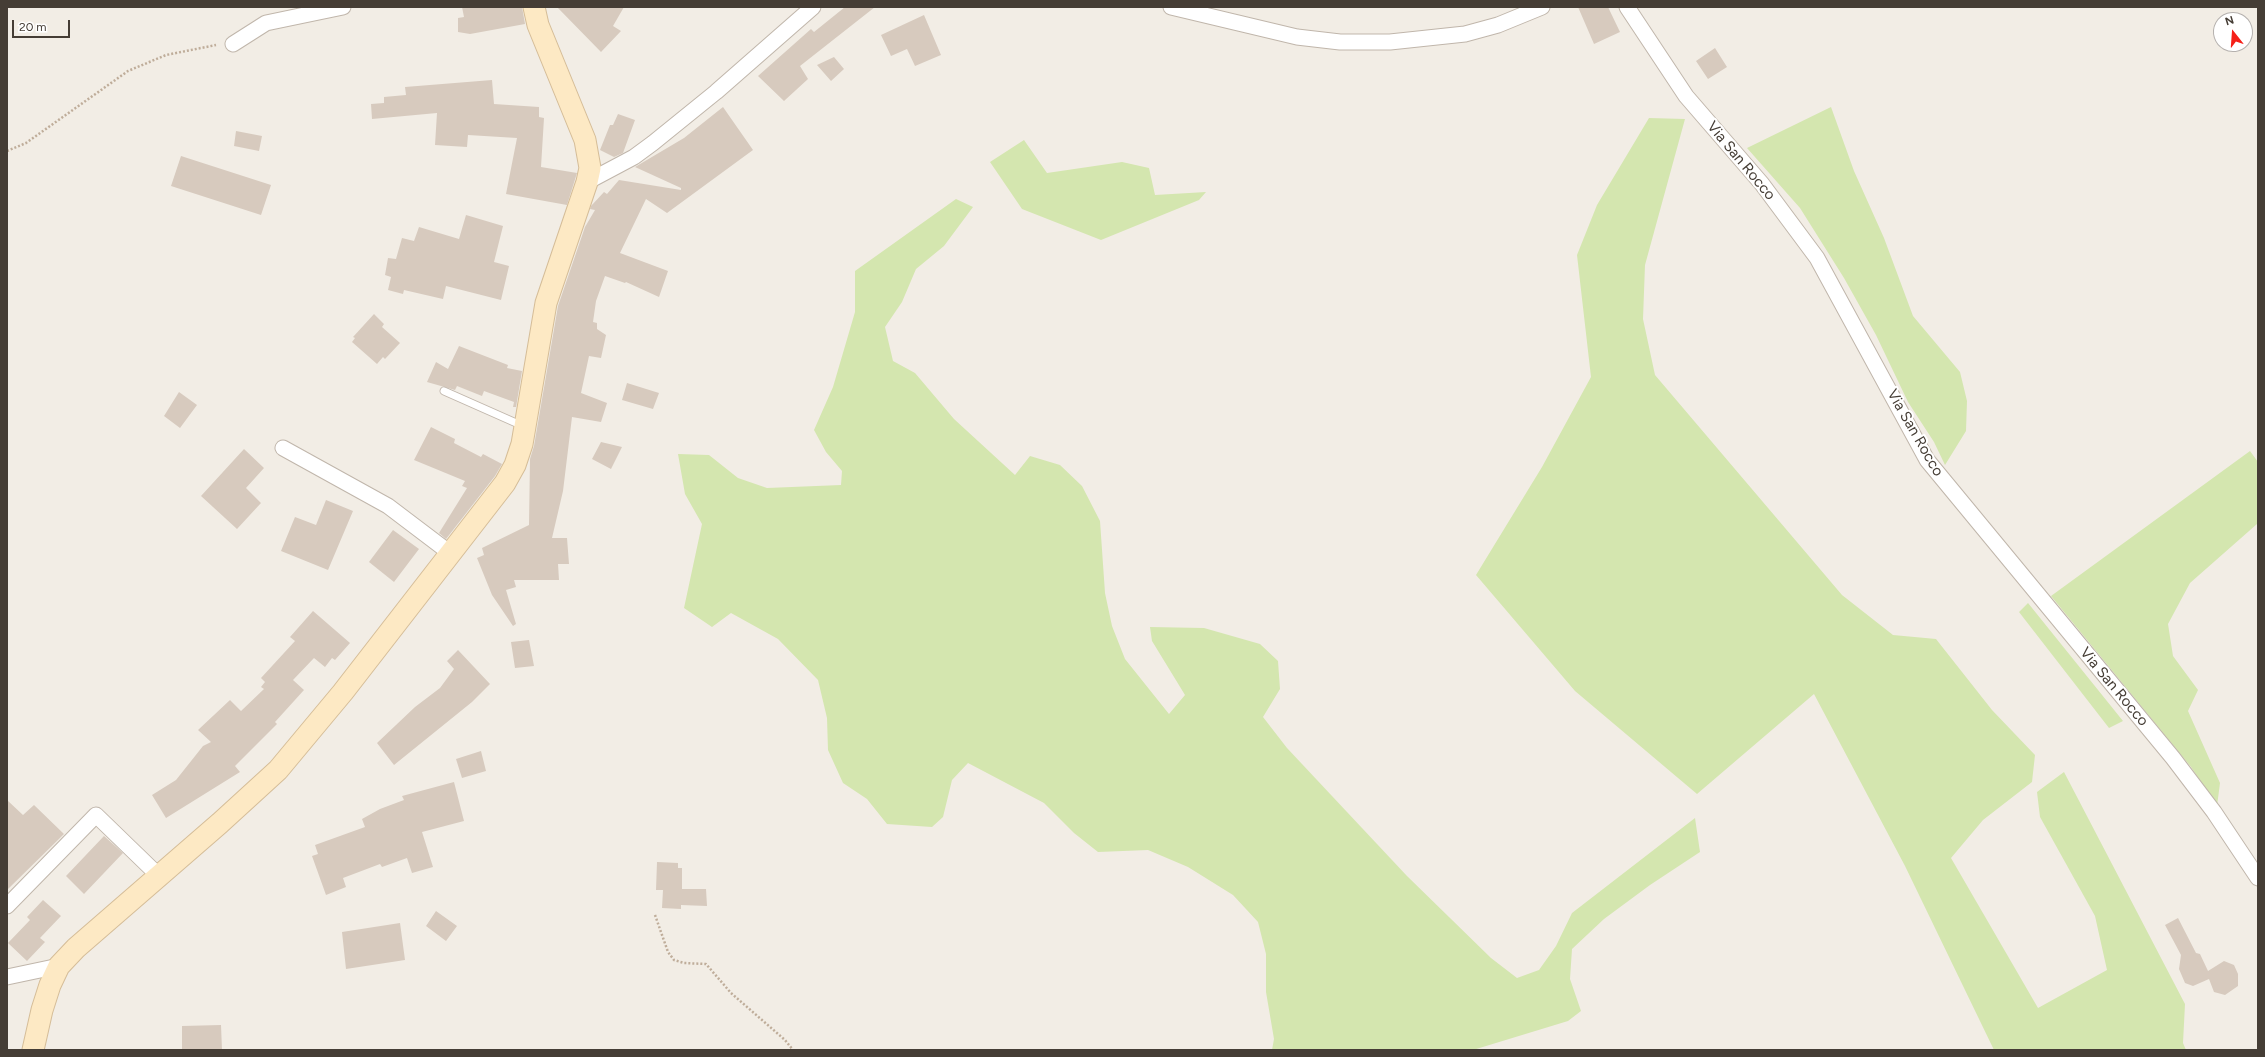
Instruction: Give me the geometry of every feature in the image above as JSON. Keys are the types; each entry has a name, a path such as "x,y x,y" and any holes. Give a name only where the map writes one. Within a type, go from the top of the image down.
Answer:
{"street":[{"path":"233,44 266,23 343,7"},
{"path":"33,1050 42,1010 50,985 59,966 76,948 278,770 317,726 505,483 515,465 525,427 546,303 587,182 590,168 585,140 538,25 534,7"},
{"path":"587,182 634,157 664,135 813,7"},
{"path":"1171,7 1297,37 1340,42 1390,42 1465,34 1498,25 1542,7"},
{"name":"Via San Rocco","path":"1627,7 1686,96 1762,184 1817,258 1927,460 2173,758 2214,812 2258,878"},
{"path":"283,448 388,506 450,553"},
{"path":"7,906 96,815 159,876"},
{"path":"7,977 59,966"}],"lane":[{"path":"444,391 525,427"}],"path":[{"path":"7,151 26,143 128,71 141,64 166,56 213,45 233,44"},
{"path":"655,915 668,952 674,960 684,963 706,964 731,993 785,1040 793,1050"}],"green space":[{"path":"1831,107 1854,171 1884,238 1913,316 1960,372 1967,401 1966,431 1945,465 1934,442 1908,402 1876,335 1844,278 1800,208 1747,148"},
{"path":"1649,118 1685,119 1645,265 1643,319 1655,375 1842,595 1893,635 1936,639 1992,710 2035,755 2032,782 1983,820 1951,858 2038,1008 2107,970 2095,916 2040,817 2037,792 2064,772 2185,1004 2183,1043 2186,1050 1994,1050 1905,866 1814,694 1697,794 1575,691 1476,575 1542,467 1591,377 1577,255 1597,205"},
{"path":"1024,140 1047,173 1122,162 1149,168 1155,195 1206,192 1199,200 1101,240 1022,209 990,162"},
{"path":"956,199 973,207 944,246 916,269 902,302 885,327 893,361 915,373 954,419 1015,475 1030,456 1060,465 1082,486 1100,521 1105,593 1112,626 1125,659 1169,714 1185,695 1152,641 1150,627 1204,628 1260,644 1278,661 1280,689 1263,717 1287,748 1407,876 1491,958 1517,978 1539,970 1556,946 1572,913 1695,818 1700,852 1650,885 1604,919 1572,949 1570,979 1581,1011 1568,1021 1473,1050 1272,1050 1274,1039 1266,992 1266,954 1258,922 1233,895 1188,867 1148,850 1098,852 1074,833 1044,803 968,763 952,780 943,817 932,827 887,824 867,799 843,783 828,750 827,718 818,680 778,639 731,613 712,627 684,608 702,524 685,494 678,454 709,455 738,478 767,488 841,485 842,471 826,452 814,430 833,387 855,312 855,271"},
{"path":"2250,451 2258,462 2257,524 2190,583 2168,624 2173,656 2198,690 2188,711 2220,783 2217,806 2191,767 2051,596"},
{"path":"2028,603 2123,721 2109,728 2019,612"}],"building":[{"path":"462,7 522,7 525,24 470,34 458,32 458,18 464,17"},
{"path":"557,7 624,7 613,26 621,31 601,52"},
{"path":"845,7 875,7 800,66 808,79 784,101 758,76 811,29 814,32"},
{"path":"1578,7 1608,7 1620,32 1594,44"},
{"path":"924,15 941,55 915,66 907,49 891,56 881,35"},
{"path":"1715,48 1727,67 1708,79 1696,61"},
{"path":"834,57 844,69 831,81 817,65"},
{"path":"492,80 494,104 539,107 539,117 544,118 541,167 577,173 567,205 506,194 517,138 468,135 467,147 435,145 437,113 372,119 371,104 384,103 384,97 406,95 405,87"},
{"path":"723,107 753,150 667,213 646,199 620,253 668,271 659,297 626,282 625,283 605,276 596,301 593,322 597,323 597,329 606,335 601,358 589,356 581,393 607,403 601,422 572,417 563,491 552,538 567,538 569,564 558,564 559,580 514,580 516,587 506,590 516,624 513,626 492,595 477,558 484,555 482,548 529,525 530,459 534,446 558,306 585,227 595,210 590,209 591,206 604,192 607,194 619,180 681,190 681,188 635,167 684,138"},
{"path":"618,114 635,120 623,153 614,157 600,150 610,125 613,125"},
{"path":"236,131 262,136 259,151 234,146"},
{"path":"181,156 271,185 261,215 171,186"},
{"path":"466,215 503,226 494,262 509,266 501,300 446,286 443,299 404,290 403,294 388,290 391,277 385,275 388,258 396,259 402,238 414,241 419,227 459,239"},
{"path":"374,314 384,324 382,327 400,343 385,359 383,357 377,364 352,342 355,338 353,337"},
{"path":"459,346 508,365 507,368 522,371 516,407 513,407 514,402 484,391 482,396 457,386 455,390 427,382 436,362 448,369"},
{"path":"627,383 659,393 653,409 622,400"},
{"path":"179,392 197,405 180,428 164,416"},
{"path":"431,427 455,439 454,443 481,457 483,454 502,464 495,476 446,539 439,533 467,488 462,486 465,481 414,460"},
{"path":"601,442 622,447 611,469 592,459"},
{"path":"244,449 264,468 246,488 261,503 237,529 201,496"},
{"path":"326,500 353,511 328,570 281,551 295,517 316,525"},
{"path":"393,530 419,549 394,582 369,562"},
{"path":"313,611 350,643 335,660 332,658 325,667 314,658 293,680 304,690 275,722 277,724 235,766 240,772 166,818 152,795 176,780 203,746 211,742 198,730 230,700 241,711 264,689 261,687 265,682 261,678 295,641 290,637"},
{"path":"529,640 534,666 515,668 511,642"},
{"path":"458,650 490,684 472,702 394,765 377,743 415,707 440,688 454,669 447,661"},
{"path":"481,751 486,771 462,778 456,759"},
{"path":"454,782 464,821 422,832 433,867 412,873 407,858 382,867 380,864 343,878 346,887 326,895 312,856 318,854 315,845 365,827 362,819 380,809 404,800 402,796"},
{"path":"7,800 23,815 34,805 64,834 7,890"},
{"path":"104,836 123,853 84,894 66,876"},
{"path":"657,862 678,863 678,868 682,868 682,889 706,889 707,906 681,905 681,909 662,908 663,890 656,890"},
{"path":"43,900 61,916 40,938 45,942 27,961 8,943 30,920 27,917"},
{"path":"436,911 457,926 446,941 426,926"},
{"path":"2178,918 2196,953 2200,954 2208,971 2224,961 2234,965 2238,974 2238,986 2225,995 2214,992 2209,979 2193,986 2185,983 2179,969 2181,955 2165,925"},
{"path":"400,923 405,960 346,969 342,932"},
{"path":"221,1025 222,1050 182,1050 182,1026"}]}
